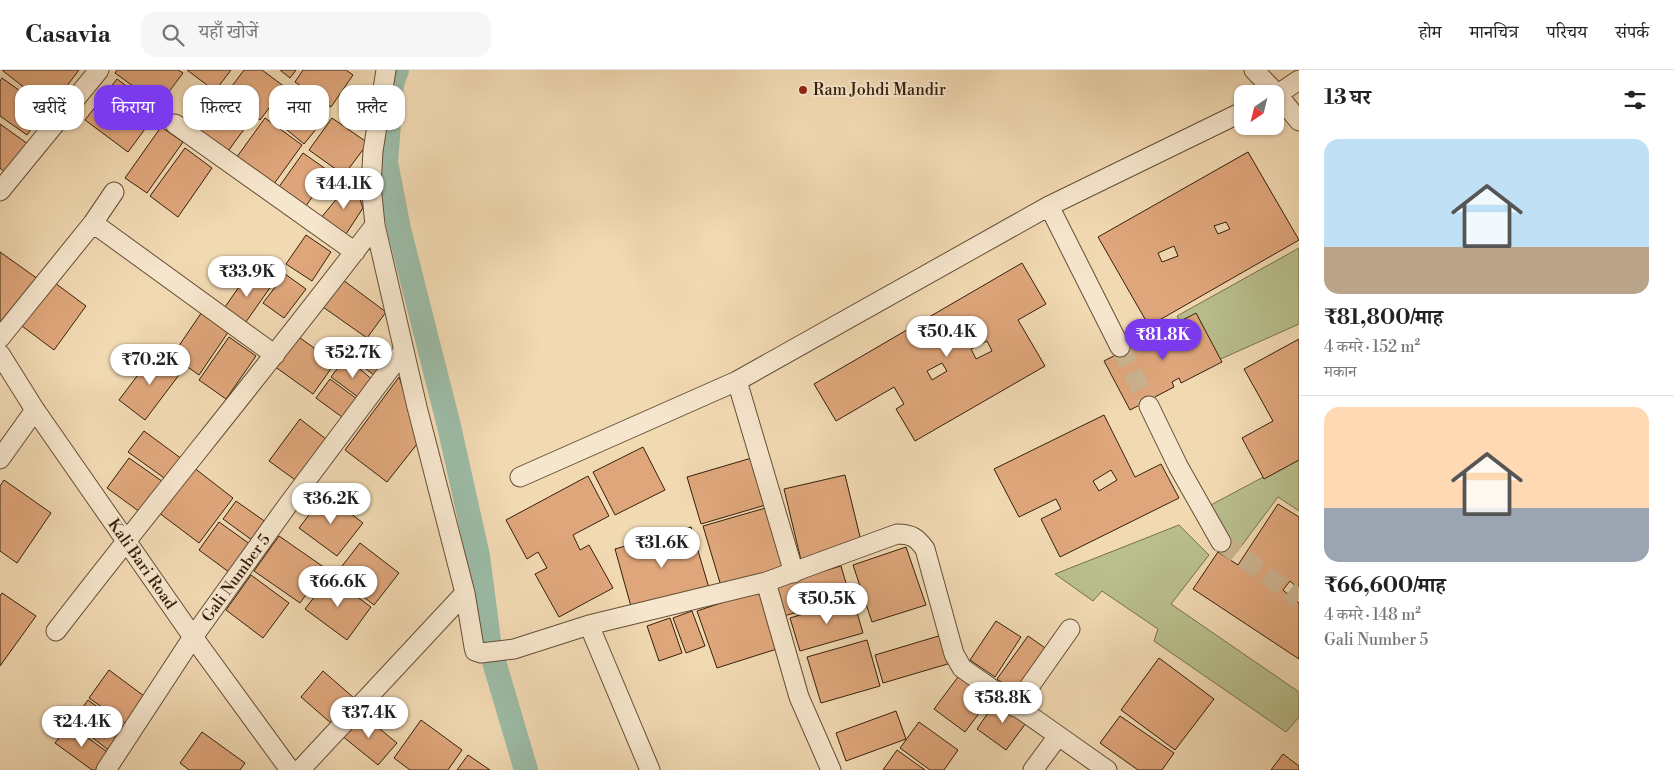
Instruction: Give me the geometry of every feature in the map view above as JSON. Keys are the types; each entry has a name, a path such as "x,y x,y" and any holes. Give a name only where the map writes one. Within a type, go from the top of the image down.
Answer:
{"street":[{"path":"0,191 99,70"},
{"path":"386,70 373,151 371,185 375,225 404,350 465,593 475,651 481,653 514,649 589,625 766,582 897,534 908,534 916,538 925,549 954,654 962,668 1107,770"},
{"path":"1254,70 1267,85"},
{"path":"1284,90 1299,80"},
{"path":"1284,105 1299,121"},
{"path":"520,477 737,381 1049,206 1234,116"},
{"path":"175,124 355,252"},
{"path":"0,338 93,223 114,192"},
{"path":"1049,206 1120,347"},
{"path":"93,223 275,355"},
{"path":"56,630 275,355 375,225"},
{"name":"Gali Number 5","path":"106,770 193,637 299,490 404,350"},
{"name":"Kali Bari Road","path":"0,354 35,410 193,637 290,770"},
{"path":"737,381 794,573"},
{"path":"1149,406 1178,466 1221,542"},
{"path":"0,459 35,410"},
{"path":"766,582 799,697 832,770"},
{"path":"300,770 465,593"},
{"path":"589,625 650,770"},
{"path":"1015,706 1070,629"},
{"path":"1033,770 1058,736"}],"green space":[{"path":"1299,248 1299,324 1205,366 1177,316"},
{"path":"1299,458 1299,511 1278,497 1236,553 1209,506"},
{"path":"1179,525 1209,555 1171,604 1299,692 1299,717 1286,732 1154,641 1158,629 1102,591 1093,601 1055,574"}],"building":[{"path":"2,70 79,70 68,85 21,85"},
{"path":"117,70 178,70 183,73 173,86 132,85 115,73"},
{"path":"187,70 231,70 220,85 207,85"},
{"path":"244,70 262,70 282,85 269,85 269,108 260,120 259,85 233,85"},
{"path":"280,70 296,70 290,78"},
{"path":"303,70 346,70 353,75 346,85 339,85 339,95 331,107 329,106 329,85 299,85 295,82"},
{"path":"2,78 15,87 15,127 0,116 0,81"},
{"path":"117,79 125,85 112,85"},
{"path":"94,108 94,127 85,120"},
{"path":"265,118 269,121 269,130 281,130 302,145 271,188 234,161 256,130 259,130 259,126"},
{"path":"332,118 339,123 339,130 349,130 368,143 344,175 309,150 323,130 329,130 329,122"},
{"path":"0,124 28,144 7,174 0,168"},
{"path":"20,130 30,130 27,135"},
{"path":"98,130 144,130 128,152"},
{"path":"159,130 165,130 183,142 147,193 125,178"},
{"path":"193,130 244,130 226,154"},
{"path":"287,130 315,130 304,144"},
{"path":"185,148 212,168 178,217 150,196"},
{"path":"1248,152 1299,240 1149,326 1098,237","holes":["1226,222 1230,229 1218,234 1214,226","1174,246 1178,256 1162,262 1158,253"]},
{"path":"303,153 330,172 303,210 276,191"},
{"path":"353,179 363,208 344,237 320,219"},
{"path":"306,235 331,252 312,281 286,264"},
{"path":"0,252 38,279 0,331"},
{"path":"1022,263 1046,304 1018,320 1045,366 915,441 896,409 904,404 894,387 836,421 814,384","holes":["987,341 992,351 976,359 971,349","942,363 947,371 932,380 927,371"]},
{"path":"253,267 274,282 241,329 220,314"},
{"path":"285,274 306,289 284,318 263,303"},
{"path":"343,280 386,312 367,338 323,307"},
{"path":"55,283 86,306 54,350 22,326"},
{"path":"204,309 231,328 199,375 172,356"},
{"path":"1196,313 1222,362 1181,383 1179,378 1172,382 1174,387 1130,410 1104,361"},
{"path":"296,335 335,363 313,394 274,366"},
{"path":"229,337 256,356 226,399 199,380"},
{"path":"360,339 392,361 379,379 348,355"},
{"path":"1299,339 1299,460 1264,479 1242,438 1273,421 1244,369"},
{"path":"156,351 182,371 145,420 119,400"},
{"path":"346,357 375,382 362,400 331,377"},
{"path":"399,377 421,439 387,482 345,450"},
{"path":"330,379 361,402 346,420 316,398"},
{"path":"1104,415 1135,477 1161,464 1179,498 1060,557 1041,519 1061,509 1056,499 1019,517 994,469","holes":["1111,470 1117,480 1099,491 1093,481"]},
{"path":"300,419 331,443 298,482 269,461"},
{"path":"144,431 182,459 167,480 128,452"},
{"path":"643,447 665,490 615,515 593,472"},
{"path":"755,457 769,504 701,524 687,477"},
{"path":"129,458 166,484 144,515 107,488"},
{"path":"193,467 233,498 199,543 158,512"},
{"path":"845,475 862,545 801,560 784,489"},
{"path":"588,476 609,516 573,535 580,550 589,545 613,588 559,617 535,574 547,568 538,552 527,559 506,520"},
{"path":"4,480 51,513 17,563 0,551 0,486"},
{"path":"325,494 363,523 337,556 299,528"},
{"path":"236,501 270,525 256,543 223,519"},
{"path":"1278,504 1299,517 1299,589 1290,581 1283,590 1299,603 1299,659 1193,589 1218,552 1238,565"},
{"path":"769,507 787,568 721,586 703,526"},
{"path":"219,522 254,547 233,575 199,550"},
{"path":"691,527 709,588 632,610 615,549"},
{"path":"279,536 325,568 300,603 254,571"},
{"path":"360,543 399,573 374,605 335,575"},
{"path":"906,547 926,605 872,622 853,565"},
{"path":"841,566 850,597 784,616 775,585"},
{"path":"251,575 289,603 263,638 226,610"},
{"path":"330,577 371,607 347,640 305,609"},
{"path":"763,589 783,647 717,668 697,611"},
{"path":"2,593 36,616 0,666 0,596"},
{"path":"853,599 863,633 800,651 790,618"},
{"path":"692,611 705,646 686,653 673,618"},
{"path":"670,618 682,653 659,661 647,626"},
{"path":"996,621 1021,637 995,677 970,660"},
{"path":"942,635 951,663 883,683 875,655"},
{"path":"1028,636 1051,652 1020,696 997,679"},
{"path":"867,640 880,686 821,703 807,657"},
{"path":"1159,658 1214,699 1175,750 1121,710"},
{"path":"109,670 148,699 129,726 89,698"},
{"path":"323,671 354,698 332,724 301,697"},
{"path":"961,673 992,696 965,732 934,709"},
{"path":"999,697 1029,719 1006,750 977,729"},
{"path":"88,700 128,729 111,752 72,722"},
{"path":"896,711 906,739 846,761 836,733"},
{"path":"359,712 397,743 378,765 341,735"},
{"path":"1120,716 1174,753 1162,770 1138,770 1100,743"},
{"path":"421,720 462,750 448,770 410,770 394,758"},
{"path":"919,722 958,750 944,770 930,770 900,748"},
{"path":"69,724 110,754 98,770 92,770 55,743"},
{"path":"202,732 245,763 240,770 189,770 180,763"},
{"path":"897,750 925,770 883,770"},
{"path":"1283,754 1299,766 1299,770 1271,770"},
{"path":"468,755 490,770 457,770"}],"waterway":[{"path":"397,70 392,84 386,162 399,229 449,426 478,556 490,648 526,770"}],"tunnel":[{"path":"1120,347 1149,406"},
{"path":"1221,542 1299,599"}],"place":[{"name":"Ram Johdi Mandir","path":"803,90"}]}
